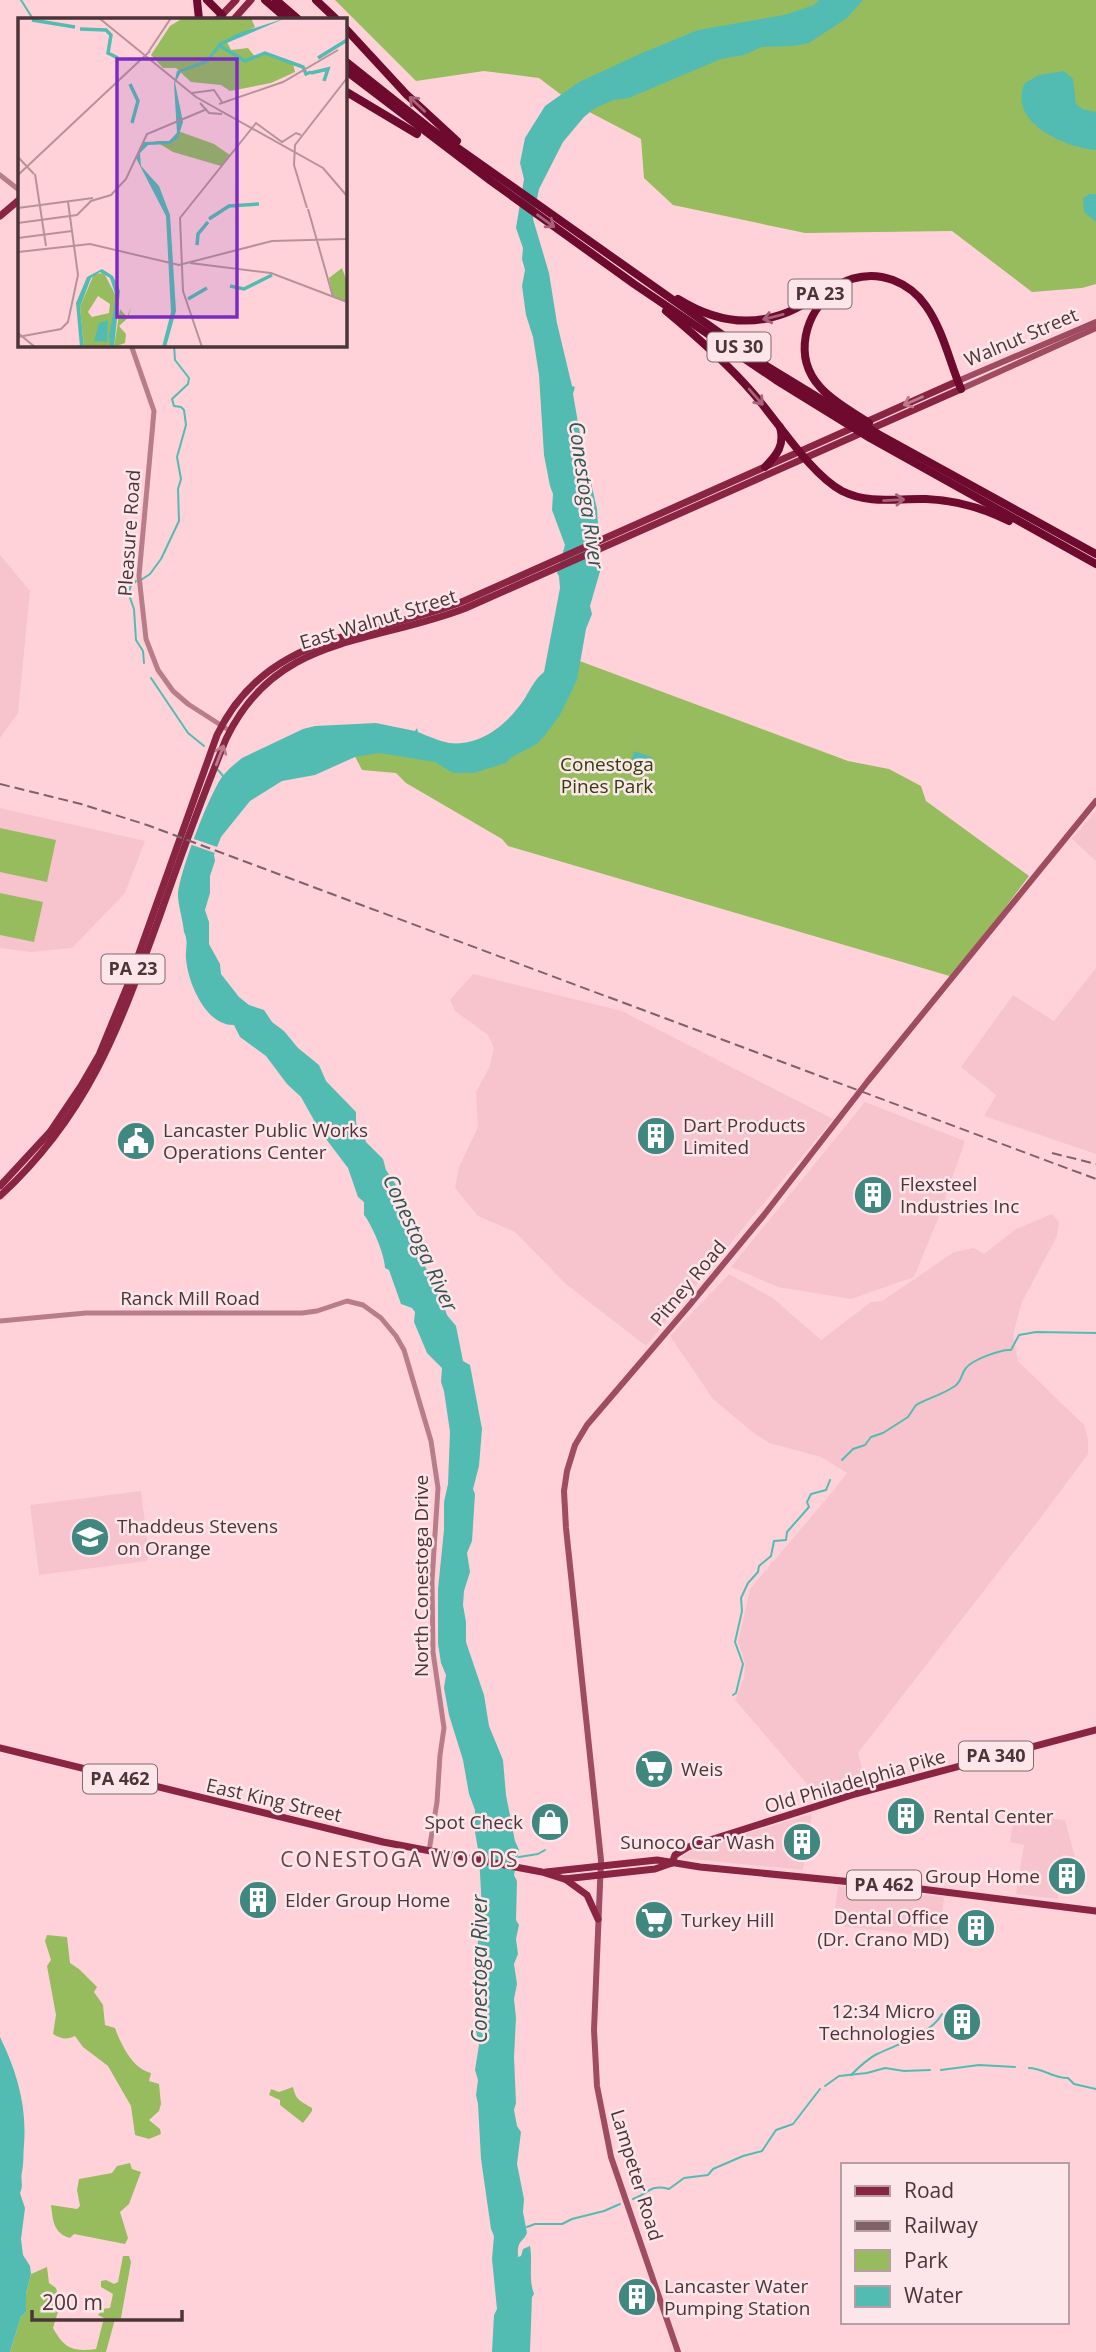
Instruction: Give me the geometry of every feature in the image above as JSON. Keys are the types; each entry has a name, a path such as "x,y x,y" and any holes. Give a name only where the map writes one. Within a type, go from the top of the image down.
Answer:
{"highway":[{"path":"197,0 199,18"},
{"path":"207,0 222,18"},
{"path":"265,0 286,18"},
{"path":"276,0 297,18"},
{"path":"316,0 335,18"},
{"path":"346,29 411,99 489,169"},
{"name":"US 30","path":"346,62 428,127 757,359 877,435 1096,564"},
{"name":"US 30","path":"346,71 410,122 634,284 764,373 853,420"},
{"path":"346,91 491,181"},
{"name":"PA 23","path":"628,268 693,308 711,316 738,321 766,319 788,313 847,279 866,276 890,279 911,289 928,308 957,386"},
{"path":"877,435 853,420 818,386 805,355 806,334 812,316 826,298 844,285 880,281 911,296 928,319 957,386"},
{"path":"634,284 717,356 826,480 853,495 880,501 933,500 971,506 992,513 1081,556"},
{"path":"765,467 781,447 779,424"},
{"name":"US 30","path":"877,435 1096,554"}],"main road":[{"path":"222,18 236,0"},
{"path":"235,18 249,2"},
{"path":"0,216 18,201"},
{"name":"Walnut Street","path":"957,386 1096,322"},
{"name":"Walnut Street","path":"957,386 1096,328"},
{"name":"East Walnut Street","path":"676,511 765,467 957,386"},
{"name":"East Walnut Street","path":"0,1196 55,1136 82,1098 105,1058 127,1007 190,832 230,731 242,710 278,673 299,660 329,648 427,622 676,511 807,458 957,386"},
{"name":"East Walnut Street","path":"0,1186 55,1125 99,1055 222,726 234,705 267,671 296,653 318,644 425,615 501,589"},
{"name":"Pitney Road","path":"600,1872 566,1528 565,1481 570,1458 587,1425 688,1307 1096,801"},
{"name":"Old Philadelphia Pike","path":"672,1863 675,1854 688,1847 808,1808 1096,1730"},
{"name":"East King Street","path":"0,1748 311,1825 462,1858 542,1872"},
{"name":"PA 462","path":"542,1872 565,1879 657,1860 1096,1911"},
{"name":"PA 462","path":"542,1872 600,1872"},
{"name":"Lampeter Road","path":"600,1872 594,2041 601,2114 611,2157 678,2352"},
{"path":"565,1879 587,1895 598,1919"}],"street":[{"path":"0,175 18,189"},
{"name":"Pleasure Road","path":"131,346 154,411 139,576 146,639 154,663 167,684 188,705 230,731"},
{"name":"Ranck Mill Road","path":"0,1321 86,1313 302,1313 347,1301 359,1303 375,1313"},
{"name":"North Conestoga Drive","path":"375,1313 399,1340 409,1362 425,1414 438,1479 432,1581 433,1652 444,1728 429,1851"}],"shaded area":[{"path":"0,555 30,591 18,713 0,738"},
{"path":"0,808 145,841 125,893 72,948 31,952 0,948"},
{"path":"1096,811 1096,861 1072,839"},
{"path":"1096,968 1096,1154 984,1116 996,1095 961,1067 1013,995 1054,1021"},
{"path":"473,974 622,1011 833,1119 646,1346 567,1285 515,1232 478,1216 455,1188 459,1167 478,1127 476,1092 489,1068 494,1048 488,1035 455,1011 450,1000"},
{"path":"865,1102 965,1141 938,1219 914,1277 851,1299 778,1287 731,1267"},
{"path":"1052,1214 1059,1222 1057,1236 1022,1302 1013,1334 1018,1361 1084,1425 1088,1454 858,1753 866,1782 819,1798 735,1700 744,1678 745,1664 738,1642 750,1589 847,1473 821,1457 769,1443 751,1431 713,1399 670,1336 729,1274 773,1298 821,1340 871,1302 882,1301 954,1252 974,1248 984,1254 1016,1229"},
{"name":"Thaddeus Stevens on Orange","path":"141,1491 149,1555 147,1561 39,1575 30,1505"},
{"path":"812,1814 803,1870 680,1858 697,1848"},
{"path":"1014,1814 1065,1820 1075,1857 1063,1855 1058,1899 1016,1894 1024,1845 1010,1842"},
{"path":"838,1886 944,1897 940,1938 833,1925"}],"green space":[{"path":"335,0 1096,0 1096,284 1082,288 1032,292 952,231 805,233 673,205 644,178 641,139 572,103 539,78 484,71 416,81"},
{"name":"Conestoga Pines Park","path":"577,660 848,761 889,769 921,786 926,801 1029,876 953,977 508,846 502,839 406,783 396,773 362,770 347,741 498,745"},
{"path":"0,828 56,840 47,882 0,872"},
{"path":"0,893 43,902 34,942 0,935"},
{"path":"47,1935 67,1937 70,1963 97,1987 94,1992 103,2005 105,2025 115,2028 124,2049 133,2061 151,2073 149,2081 159,2084 161,2104 159,2111 149,2120 160,2129 161,2134 149,2139 135,2135 131,2106 108,2066 83,2047 75,2036 64,2038 53,2034 56,2015 47,1966 51,1960 45,1941"},
{"path":"293,2087 297,2098 312,2108 303,2123 280,2105 280,2100 269,2095 271,2089 279,2092"},
{"path":"130,2163 132,2169 141,2172 129,2204 120,2212 128,2238 125,2244 74,2234 70,2238 60,2233 52,2216 51,2205 77,2209 80,2206 77,2190 79,2179 112,2173 117,2166"},
{"path":"123,2256 129,2256 131,2262 121,2318 115,2319 106,2352 10,2352 21,2317 26,2312 26,2294 31,2274 47,2267 49,2283 56,2288 60,2305 53,2328 57,2335 65,2344 75,2349 96,2349 104,2318 98,2315 103,2309 110,2308 113,2294 101,2287 101,2281 114,2284 118,2282"}],"water":[{"name":"Conestoga River","path":"819,0 863,0 847,18 809,43 762,47 744,55 721,59 629,98 614,100 595,108 563,142 539,189 533,219 549,273 557,323 572,386 575,387 573,394 580,434 597,509 601,568 590,606 592,614 586,629 577,680 560,715 537,744 506,763 474,773 453,773 435,762 379,753 355,757 315,775 282,781 250,801 221,837 214,855 210,893 205,910 209,922 209,944 220,964 221,974 239,997 249,1005 264,1010 298,1048 319,1065 326,1081 356,1112 356,1123 366,1142 383,1159 386,1170 396,1185 400,1203 407,1212 412,1244 437,1287 447,1315 456,1326 463,1361 470,1365 482,1429 479,1466 473,1489 472,1541 467,1553 470,1572 463,1605 466,1642 484,1695 489,1726 503,1760 506,1795 519,1850 514,1875 517,1881 516,1920 519,1925 516,1939 518,1954 514,1964 517,1984 514,1999 514,2110 521,2132 517,2164 527,2233 519,2244 518,2257 523,2249 530,2246 534,2294 530,2352 492,2352 494,2315 497,2309 492,2259 494,2236 481,2159 476,2095 478,2080 475,2070 479,2045 475,2026 476,1990 473,1980 482,1910 479,1855 475,1810 449,1715 444,1688 446,1675 438,1644 438,1589 450,1432 441,1382 442,1368 427,1353 414,1322 415,1312 401,1304 389,1270 385,1268 378,1240 364,1215 364,1202 358,1197 348,1168 320,1131 301,1097 287,1084 266,1056 240,1037 234,1025 215,1018 200,1001 187,969 186,939 178,895 189,853 216,786 242,758 315,726 376,723 415,731 417,728 418,732 449,743 472,741 493,731 511,716 544,672 560,588 557,573 565,545 552,510 553,494 544,455 539,375 522,286 525,270 523,248 516,228 524,179 520,163 525,138 545,106 579,82 698,30 784,15 814,5"},
{"path":"1064,71 1073,79 1076,104 1096,112 1096,150 1055,138 1031,121 1024,110 1021,97 1025,83 1039,75"},
{"path":"1096,194 1096,222 1084,212 1083,198"},
{"path":"634,751 652,757 649,768 631,763"},
{"path":"0,2037 16,2076 24,2117 20,2193 25,2208 21,2239 23,2255 30,2266 31,2274 26,2294 26,2312 21,2317 10,2352 0,2352"}],"pier":[{"path":"191,838 220,848 218,854 189,844"}],"waterway":[{"path":"21,0 32,18"},
{"path":"141,580 150,574 161,559 179,521 178,489 181,479 177,457 186,425 184,410 174,406 172,399 188,384 189,378 175,360 174,346"},
{"path":"136,581 130,587 129,595 134,609 136,640 143,651 144,663"},
{"path":"151,678 188,733 204,746"},
{"path":"218,770 224,777"},
{"path":"842,1460 853,1449 865,1445 871,1437 883,1433 908,1417 916,1405 955,1386 966,1368 974,1362 994,1353 1011,1350 1019,1335 1036,1332 1096,1333"},
{"path":"733,1695 736,1693 743,1664 735,1642 742,1611 741,1598 759,1566 771,1556 774,1541 786,1540 787,1532 809,1507 807,1502 811,1494 826,1490 830,1480"},
{"path":"519,1857 545,1850"},
{"path":"851,2075 873,2056 922,2033 942,2014"},
{"path":"941,2070 979,2065 1015,2067"},
{"path":"825,2086 839,2076 885,2068 904,2071 930,2070"},
{"path":"1029,2068 1068,2078 1074,2084 1096,2089"},
{"path":"633,2199 653,2188 669,2189 684,2178 708,2175 713,2169 762,2151 776,2130 793,2124 820,2089"},
{"path":"527,2227 535,2224 562,2224 620,2204"}],"railway":[{"path":"0,784 81,804 147,825 1096,1179"},
{"path":"1052,1153 1096,1164"}],"place":[{"name":"Dart Products Limited","path":"656,1136"},
{"name":"Lancaster Public Works Operations Center","path":"136,1141"},
{"name":"Flexsteel Industries Inc","path":"873,1195"},
{"name":"Thaddeus Stevens on Orange","path":"90,1537"},
{"name":"Weis","path":"654,1769"},
{"name":"Rental Center","path":"906,1816"},
{"name":"Spot Check","path":"550,1822"},
{"name":"Sunoco Car Wash","path":"802,1842"},
{"name":"Group Home","path":"1067,1876"},
{"name":"Elder Group Home","path":"258,1900"},
{"name":"Turkey Hill","path":"654,1920"},
{"name":"Dental Office (Dr. Crano MD)","path":"976,1928"},
{"name":"12:34 Micro Technologies","path":"962,2022"},
{"name":"Lancaster Water Pumping Station","path":"637,2297"}],"district":[{"name":"CONESTOGA WOODS","path":"400,1860"}]}
